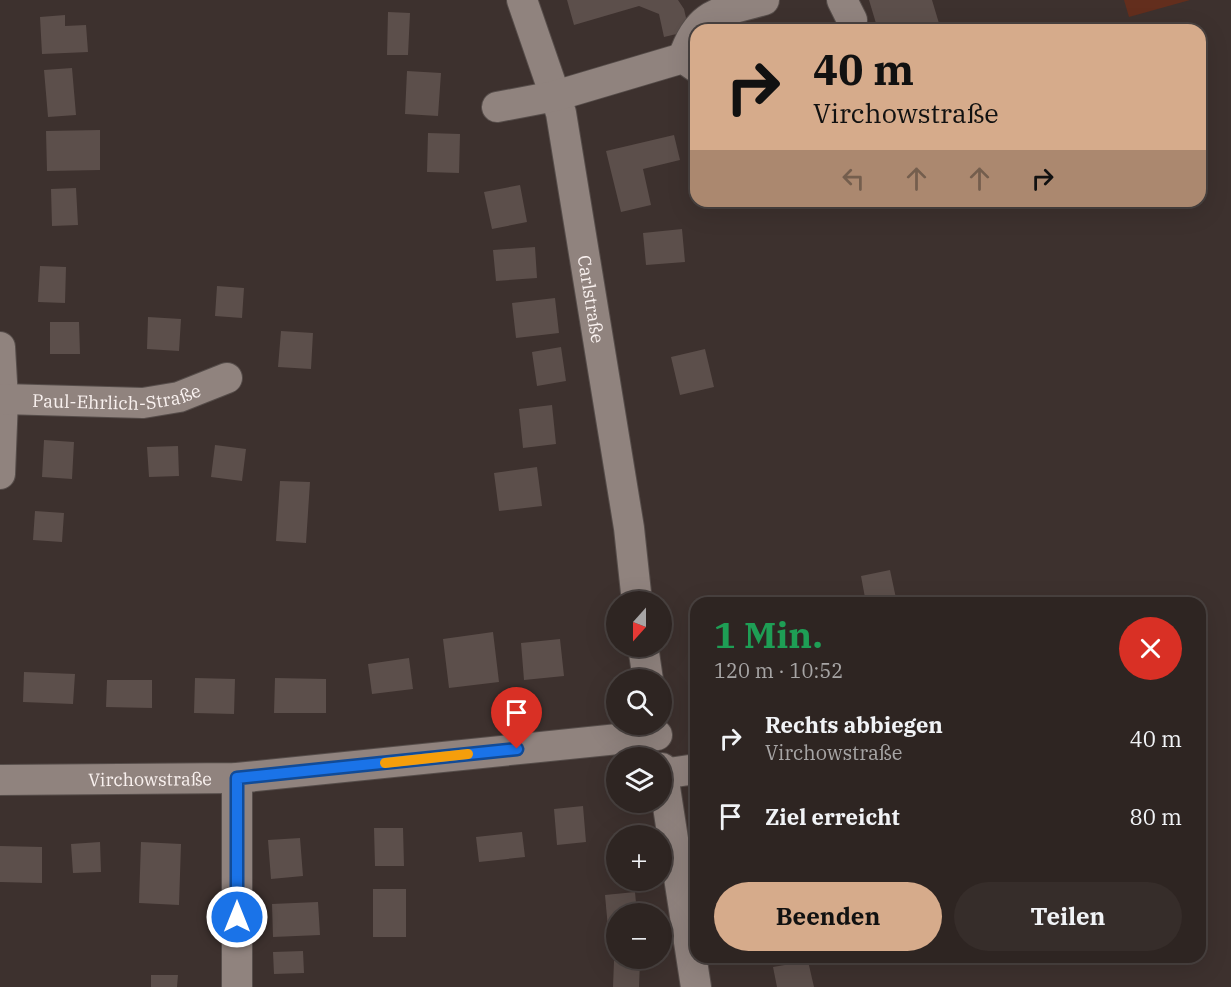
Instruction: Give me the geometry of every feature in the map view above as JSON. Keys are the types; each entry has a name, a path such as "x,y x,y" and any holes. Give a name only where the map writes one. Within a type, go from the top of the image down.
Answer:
{"street":[{"name":"Carlstraße","path":"522,0 561,113 629,528 637,591"},
{"path":"701,24 709,16 764,0"},
{"path":"842,0 852,20 851,24"},
{"path":"497,107 555,96 689,63"},
{"path":"0,347 3,399 0,474"},
{"name":"Paul-Ehrlich-Straße","path":"3,399 143,402 179,397 227,378"},
{"name":"Virchowstraße","path":"0,780 237,778 606,755"},
{"name":"Virchowstraße","path":"672,758 690,766"},
{"path":"237,778 237,987"},
{"path":"669,813 690,949"},
{"path":"692,963 696,987"}],"shaded area":[{"path":"1124,0 1190,0 1129,17"}],"building":[{"path":"567,0 678,0 684,9 689,31 664,37 659,14 639,6 574,25"},
{"path":"869,0 932,0 939,24 876,24"},
{"path":"388,12 410,13 408,55 387,55"},
{"path":"65,15 65,26 86,25 88,52 42,54 40,17"},
{"path":"72,68 76,115 48,117 44,70"},
{"path":"407,71 441,73 438,116 405,114"},
{"path":"100,130 100,170 47,171 46,131"},
{"path":"428,133 460,134 459,173 427,172"},
{"path":"674,135 680,160 643,169 651,205 621,212 606,151"},
{"path":"520,185 527,222 492,229 484,192"},
{"path":"76,188 78,225 52,226 51,189"},
{"path":"682,229 685,262 646,265 643,233"},
{"path":"535,247 537,278 496,281 493,250"},
{"path":"40,266 66,267 65,303 38,302"},
{"path":"217,286 244,288 242,318 215,316"},
{"path":"555,298 559,333 516,338 512,303"},
{"path":"148,317 181,319 179,351 147,349"},
{"path":"50,322 79,322 80,354 50,354"},
{"path":"281,331 313,333 311,369 278,367"},
{"path":"561,347 566,381 537,386 532,352"},
{"path":"705,349 714,387 680,395 671,357"},
{"path":"552,405 556,444 523,448 519,409"},
{"path":"44,440 74,442 72,479 42,477"},
{"path":"215,445 246,449 242,481 211,477"},
{"path":"178,446 179,476 149,477 147,447"},
{"path":"537,467 542,506 499,511 494,473"},
{"path":"280,481 310,482 306,543 276,541"},
{"path":"35,511 64,513 62,542 33,540"},
{"path":"890,570 896,597 865,597 861,576"},
{"path":"493,632 499,682 449,688 443,639"},
{"path":"560,639 564,676 524,680 521,643"},
{"path":"409,658 413,689 372,694 368,664"},
{"path":"24,672 75,674 73,704 23,702"},
{"path":"195,678 235,679 234,714 194,713"},
{"path":"275,678 326,679 326,713 274,713"},
{"path":"107,680 152,680 152,708 106,707"},
{"path":"583,806 586,842 557,845 554,809"},
{"path":"374,828 403,828 404,866 375,866"},
{"path":"522,832 525,857 479,862 476,837"},
{"path":"300,838 303,876 271,879 268,840"},
{"path":"100,842 101,872 73,873 71,844"},
{"path":"141,842 181,844 179,905 139,903"},
{"path":"0,846 42,847 42,883 0,882"},
{"path":"373,889 406,889 406,937 373,937"},
{"path":"635,892 636,903 606,903 606,906 605,895"},
{"path":"318,902 320,935 273,937 272,904"},
{"path":"303,951 304,973 274,974 273,952"},
{"path":"808,963 814,987 777,987 773,967"},
{"path":"614,969 640,969 639,987 613,987"},
{"path":"151,975 178,975 177,987 151,987"}],"slow traffic":[{"path":"385,763 468,754"}],"route":[{"path":"237,917 237,778 517,749"}]}
